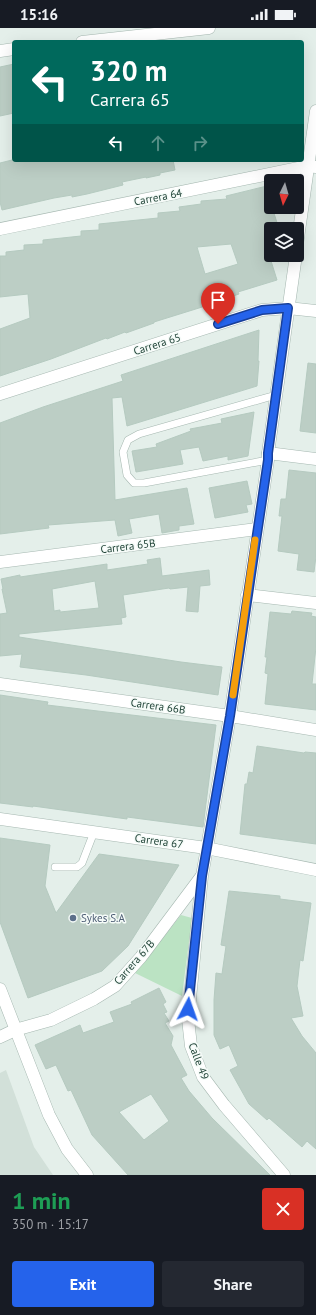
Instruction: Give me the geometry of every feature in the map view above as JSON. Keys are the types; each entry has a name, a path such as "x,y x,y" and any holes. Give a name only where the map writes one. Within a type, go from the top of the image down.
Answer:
{"street":[{"path":"100,40 209,28"},
{"path":"0,51 12,50"},
{"path":"301,222 312,167 316,111"},
{"name":"Carrera 64","path":"0,229 312,167"},
{"name":"Calle 49","path":"284,1175 224,1105 203,1077 191,1046 188,1019 202,876 230,716 295,262"},
{"name":"Carrera 65","path":"0,394 262,310 288,308 316,311"},
{"path":"268,457 316,459"},
{"name":"Carrera 65B","path":"0,562 257,529"},
{"path":"247,595 316,603"},
{"name":"Carrera 66B","path":"0,684 230,716 316,730"},
{"name":"Carrera 67","path":"0,819 206,848 316,870"},
{"name":"Carrera 67B","path":"0,1037 15,1030 51,1020 94,1000 115,986 141,957 202,876"},
{"path":"0,989 49,1115 67,1149 87,1175"}],"lane":[{"path":"268,457 144,483 134,483 127,476 123,452 128,440 139,434 276,394"},
{"path":"55,867 77,867 82,863 94,832"}],"shaded area":[{"path":"6,1070 34,1147 53,1175 0,1175 0,1073"}],"green space":[{"path":"181,915 192,918 182,996 135,973"}],"building":[{"path":"12,64 12,113 0,116 0,67"},
{"path":"12,160 12,162 173,162 175,170 160,173 160,175 122,182 123,185 87,194 54,198 2,210 0,202 0,163"},
{"path":"264,187 264,214 274,214 277,222 264,222 264,262 271,262 277,280 238,292 239,294 215,303 154,322 126,333 125,332 107,339 106,338 51,359 0,376 0,329 30,318 28,294 0,297 0,256 6,256 6,252 24,250 24,245 43,244 43,240 81,236 81,231 99,230 99,224 158,218 158,213 180,211 179,207 201,204 201,201 227,199 226,196","holes":["231,244 238,264 205,274 197,247"]},
{"path":"259,330 257,386 127,426 122,397 112,398 115,500 187,488 194,524 179,526 179,530 162,533 159,514 129,519 132,533 118,536 115,520 48,525 49,528 0,534 0,423 43,407 123,381 121,375"},
{"path":"308,363 316,364 316,433 300,431"},
{"path":"254,412 248,456 228,460 228,456 203,461 199,447 180,450 183,464 136,472 132,451 157,447 156,444 191,431 190,429 222,423 221,419"},
{"path":"289,470 316,473 316,556 314,572 297,570 299,554 278,551 282,516 279,516 281,499 286,499"},
{"path":"247,481 252,504 246,505 248,512 215,518 209,488"},
{"path":"160,558 162,576 209,570 210,585 200,586 198,612 186,611 188,587 169,588 123,595 126,617 121,618 122,624 19,634 19,637 222,667 218,695 86,675 20,667 22,654 0,656 0,614 7,613 1,579 20,575 20,577 107,564 107,570 148,564 147,560","holes":["95,581 99,608 60,612 60,610 54,611 52,589"]},
{"path":"292,611 312,613 311,616 316,617 316,647 312,684 316,684 316,710 265,704 268,674 265,673 267,657 265,657 270,612 291,614"},
{"path":"0,695 48,702 47,705 216,725 203,827 0,803"},
{"path":"257,746 304,753 316,753 316,844 240,834 245,784 247,784 249,772 253,773"},
{"name":"Sykes S.A","path":"0,838 50,845 45,886 56,913 99,854 179,865 128,946 102,971 28,998 0,922"},
{"path":"229,891 280,896 280,899 311,903 303,961 300,960 297,986 303,1016 291,1018 302,1036 316,1053 316,1149 307,1141 302,1147 269,1118 267,1120 249,1104 230,1070 238,1066 229,1045 220,1049 214,1035 216,973 222,974 226,946 221,945"},
{"path":"159,988 166,1002 163,1004 167,1012 164,1013 169,1021 165,1023 173,1036 171,1045 187,1075 181,1078 189,1091 212,1118 270,1175 128,1175 92,1135 71,1090 68,1091 56,1065 46,1069 35,1045 80,1025 83,1033 114,1022 110,1012 132,1004 131,1002","holes":["151,1094 169,1121 144,1140 119,1112"]}],"slow traffic":[{"path":"233,695 255,540"}],"place":[{"name":"Sykes S.A","path":"73,918"}],"route":[{"path":"188,1009 202,876 230,716 268,460 288,308 262,310 218,324"}]}
